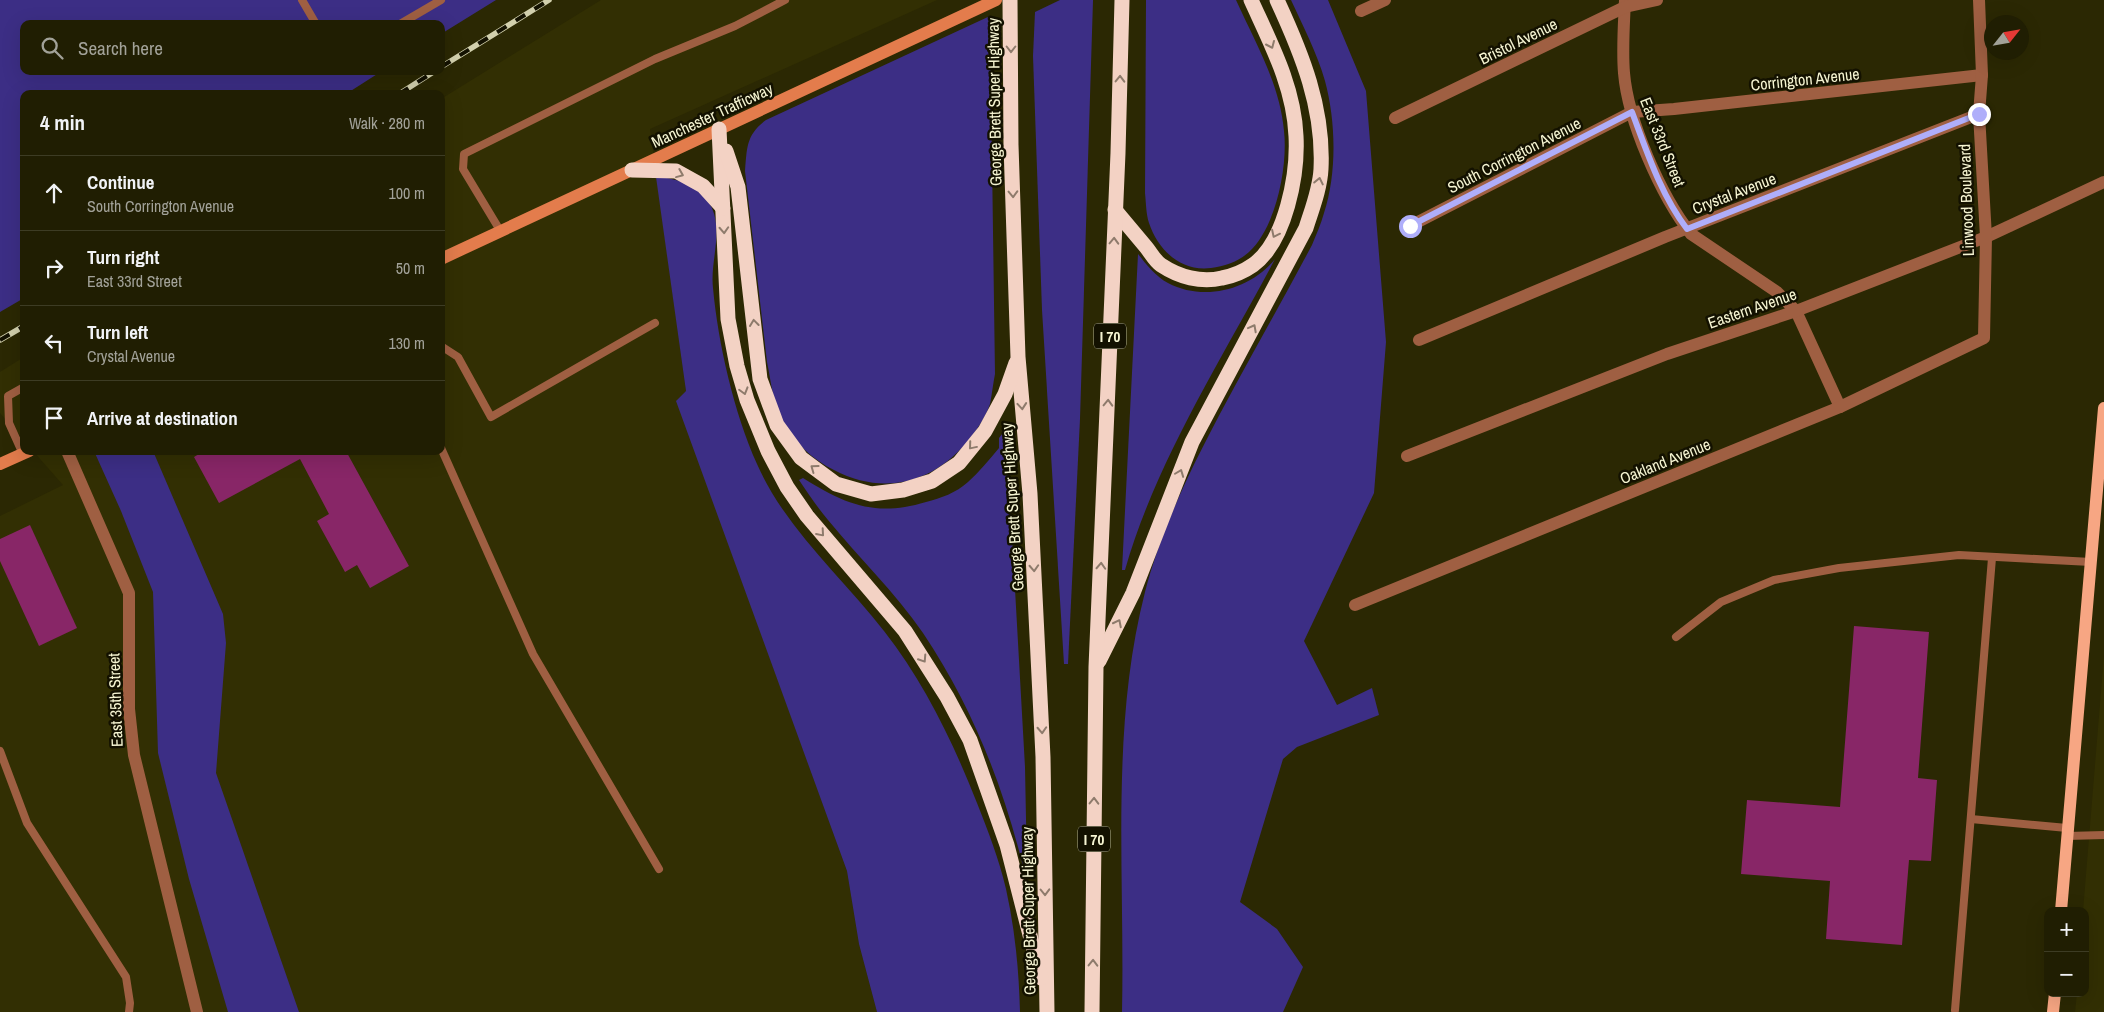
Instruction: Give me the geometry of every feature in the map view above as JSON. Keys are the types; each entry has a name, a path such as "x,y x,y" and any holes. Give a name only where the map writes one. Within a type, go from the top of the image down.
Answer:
{"highway":[{"name":"George Brett Super Highway","path":"1010,0 1011,145 1018,357 1030,494 1043,757 1047,1007"},
{"path":"1115,210 1160,264 1187,278 1212,281 1236,275 1254,264 1270,245 1284,216 1292,188 1296,168 1296,135 1292,104 1284,72 1251,0"},
{"path":"1096,667 1133,593 1192,442 1306,228 1315,202 1321,170 1320,120 1309,74 1277,0"},
{"name":"I 70","path":"1092,1012 1096,667 1122,2"},
{"path":"719,129 728,319 737,366 747,400 768,451 787,487 807,516 905,631 947,697 970,740 1007,845 1047,1007"},
{"path":"719,129 738,187 760,379 777,426 801,458 836,484 871,494 903,490 932,481 959,463 985,431 1005,394 1018,357"},
{"path":"632,170 676,171 703,186 723,208"}],"main road":[{"name":"Manchester Trafficway","path":"445,257 996,0"},
{"path":"2061,907 2091,562 2099,524 2104,408"},
{"path":"0,464 20,455"},
{"path":"2053,1012 2055,997"}],"street":[{"path":"1361,11 1385,0"},
{"name":"Bristol Avenue","path":"1395,118 1625,3 1657,0"},
{"name":"Linwood Boulevard","path":"1979,0 1982,75 1979,114 1986,237 1984,338"},
{"name":"East 33rd Street","path":"1625,3 1624,72 1632,112 1650,160 1669,199 1687,229 1703,243 1778,292 1796,311 1840,407"},
{"name":"Corrington Avenue","path":"1632,112 1674,110 1982,75"},
{"name":"South Corrington Avenue","path":"1410,226 1632,112"},
{"name":"Crystal Avenue","path":"1419,340 1687,229 1979,114"},
{"name":"Eastern Avenue","path":"1407,456 1667,354 1796,311 1986,237 2104,182"},
{"name":"Oakland Avenue","path":"1355,605 1840,407 1984,338"},
{"name":"East 35th Street","path":"69,455 129,593 129,710 134,755 197,1012"}],"lane":[{"path":"302,0 314,20"},
{"path":"407,20 441,0"},
{"path":"501,232 463,169 464,154 655,59 735,26 785,0"},
{"path":"445,349 458,357 491,417 655,323"},
{"path":"20,389 8,396 9,423 20,442"},
{"path":"444,455 533,654 659,869"},
{"path":"1676,637 1722,602 1774,580 1839,568 1959,555 2091,562"},
{"path":"1955,1010 1992,558"},
{"path":"0,752 28,823 126,977 130,1002 129,1012"},
{"path":"1971,819 2067,832 2104,834"}],"shaded area":[{"path":"0,0 496,0 445,32 445,20 20,20 20,75 376,75 352,90 20,90 20,300 0,312"},
{"path":"601,0 937,0 650,129 686,391 677,401 847,871 859,944 877,1012 0,1012 0,516 63,485 37,455 445,455 445,97"},
{"path":"1060,0 1093,0 1080,419 1068,664 1064,664 1042,310 1033,56 1035,12"},
{"path":"1146,0 1236,0 1272,80 1282,114 1285,146 1282,179 1278,196 1266,228 1258,241 1245,255 1226,265 1200,268 1181,263 1172,257 1158,242 1149,223 1145,193"},
{"path":"1291,0 1328,0 1366,91 1386,342 1374,493 1304,641 1337,705 1372,688 1379,715 1297,747 1283,759 1240,902 1277,929 1303,967 1283,1012 1122,1012 1121,854 1123,748 1127,695 1134,643 1145,592 1162,538 1196,460 1312,245 1323,217 1331,181 1334,147 1329,97 1318,60"},
{"path":"990,16 995,374 990,404 971,437 942,465 926,474 909,481 891,483 872,483 853,478 826,466 805,450 787,429 776,407 767,362 745,171 749,142 755,131 766,120"},
{"path":"656,177 673,179 689,185 708,200 712,208 716,228 713,288 723,354 741,423 757,464 769,487 798,530 884,631 925,692 948,735 977,803 1006,889 1016,950 1020,1012 877,1012 859,944 847,871 676,401 686,391"},
{"path":"1138,254 1151,270 1168,283 1196,292 1226,290 1240,285 1265,270 1275,259 1172,450 1138,529 1125,570 1122,570"},
{"path":"20,360 20,436 0,413 0,372"},
{"path":"1006,429 1025,767 1027,871 1024,870 1006,807 984,747 941,661 912,618 824,515 799,480 803,478 833,495 862,506 892,508 926,502 948,495 968,482 999,448 999,438"},
{"path":"96,455 155,455 223,614 226,643 216,773 299,1012 228,1012 189,879 158,753 153,592 121,511"},
{"path":"2104,655 2104,1012 2075,1012 2077,997 2089,997 2089,907 2083,907"}],"building":[{"path":"197,455 348,455 409,566 370,588 357,565 345,572 317,521 329,514 300,459 219,503 194,457"},
{"path":"30,525 77,628 39,646 0,561 0,539"},
{"path":"1854,626 1929,632 1918,778 1937,780 1931,861 1909,860 1902,945 1826,939 1830,881 1741,874 1747,800 1840,807"}],"railway":[{"path":"445,65 549,0"},
{"path":"405,90 429,75"},
{"path":"0,340 20,328"}],"route":[{"path":"1410,226 1612,124 1632,112 1650,160 1669,199 1687,229 1979,114"}]}
